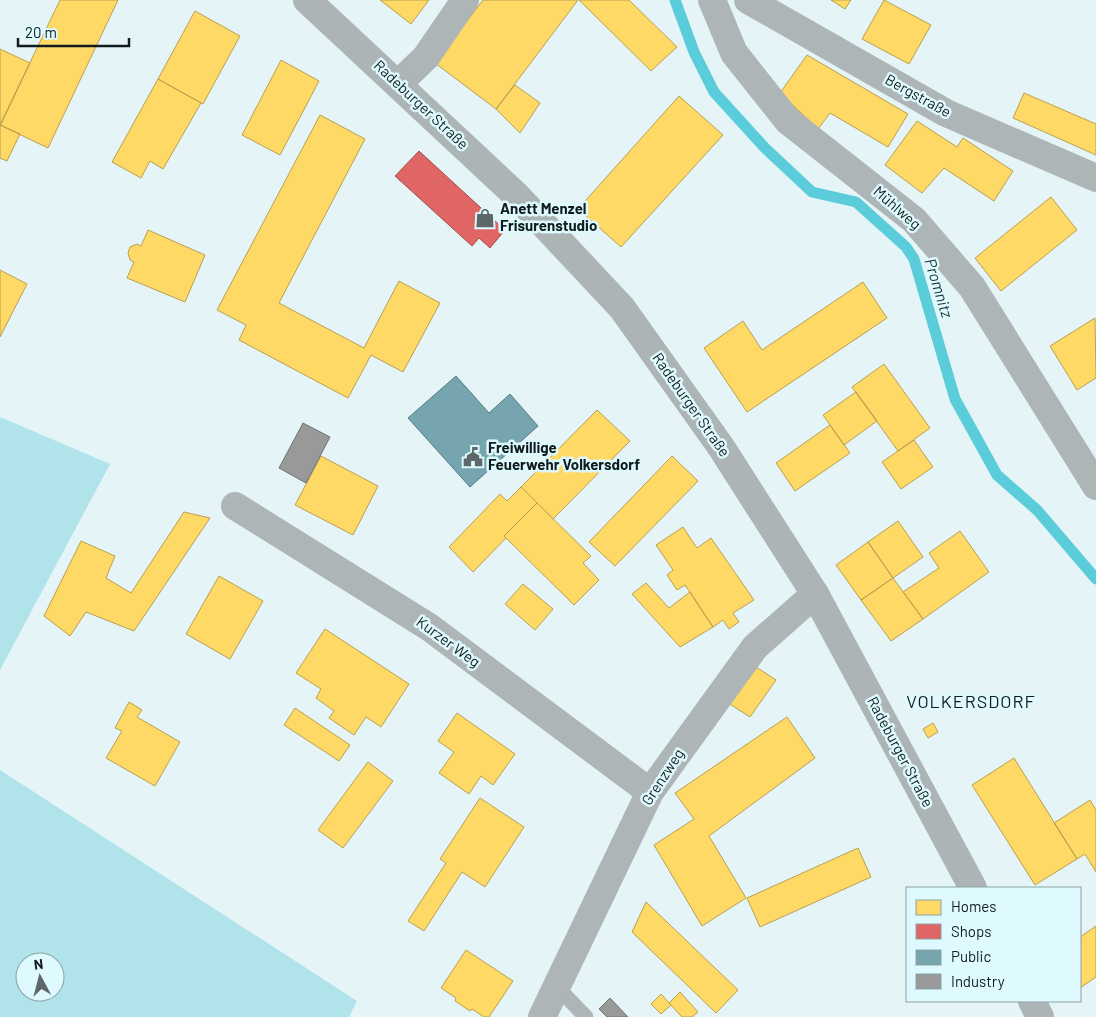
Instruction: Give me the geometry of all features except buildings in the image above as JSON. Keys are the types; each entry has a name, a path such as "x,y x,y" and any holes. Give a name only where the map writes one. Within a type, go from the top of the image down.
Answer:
{"main road":[{"name":"Radeburger Straße","path":"307,0 399,83 517,196 622,308 721,447 815,594 972,887"},
{"path":"1032,1002 1040,1017"}],"street":[{"path":"399,83 426,57 465,0"},
{"name":"Mühlweg","path":"712,0 734,53 788,121 914,220 972,287 1096,486"},
{"name":"Bergstraße","path":"748,0 946,113 1096,178"},
{"name":"Kurzer Weg","path":"235,506 430,627 650,792"},
{"name":"Grenzweg","path":"542,1017 650,792 755,647 815,594"}],"lane":[{"path":"557,987 586,1017"}],"shaded area":[{"path":"0,417 110,464 0,670"},
{"path":"0,770 357,1001 349,1017 0,1017"}],"waterway":[{"name":"Promnitz","path":"675,0 694,52 714,92 765,148 812,192 856,202 906,247 914,259 955,399 997,475 1037,510 1096,579"}],"place":[{"name":"Anett Menzel Frisurenstudio","path":"485,218"},
{"name":"Freiwillige Feuerwehr Volkersdorf","path":"473,457"}],"district":[{"name":"VOLKERSDORF","path":"971,702"}]}
